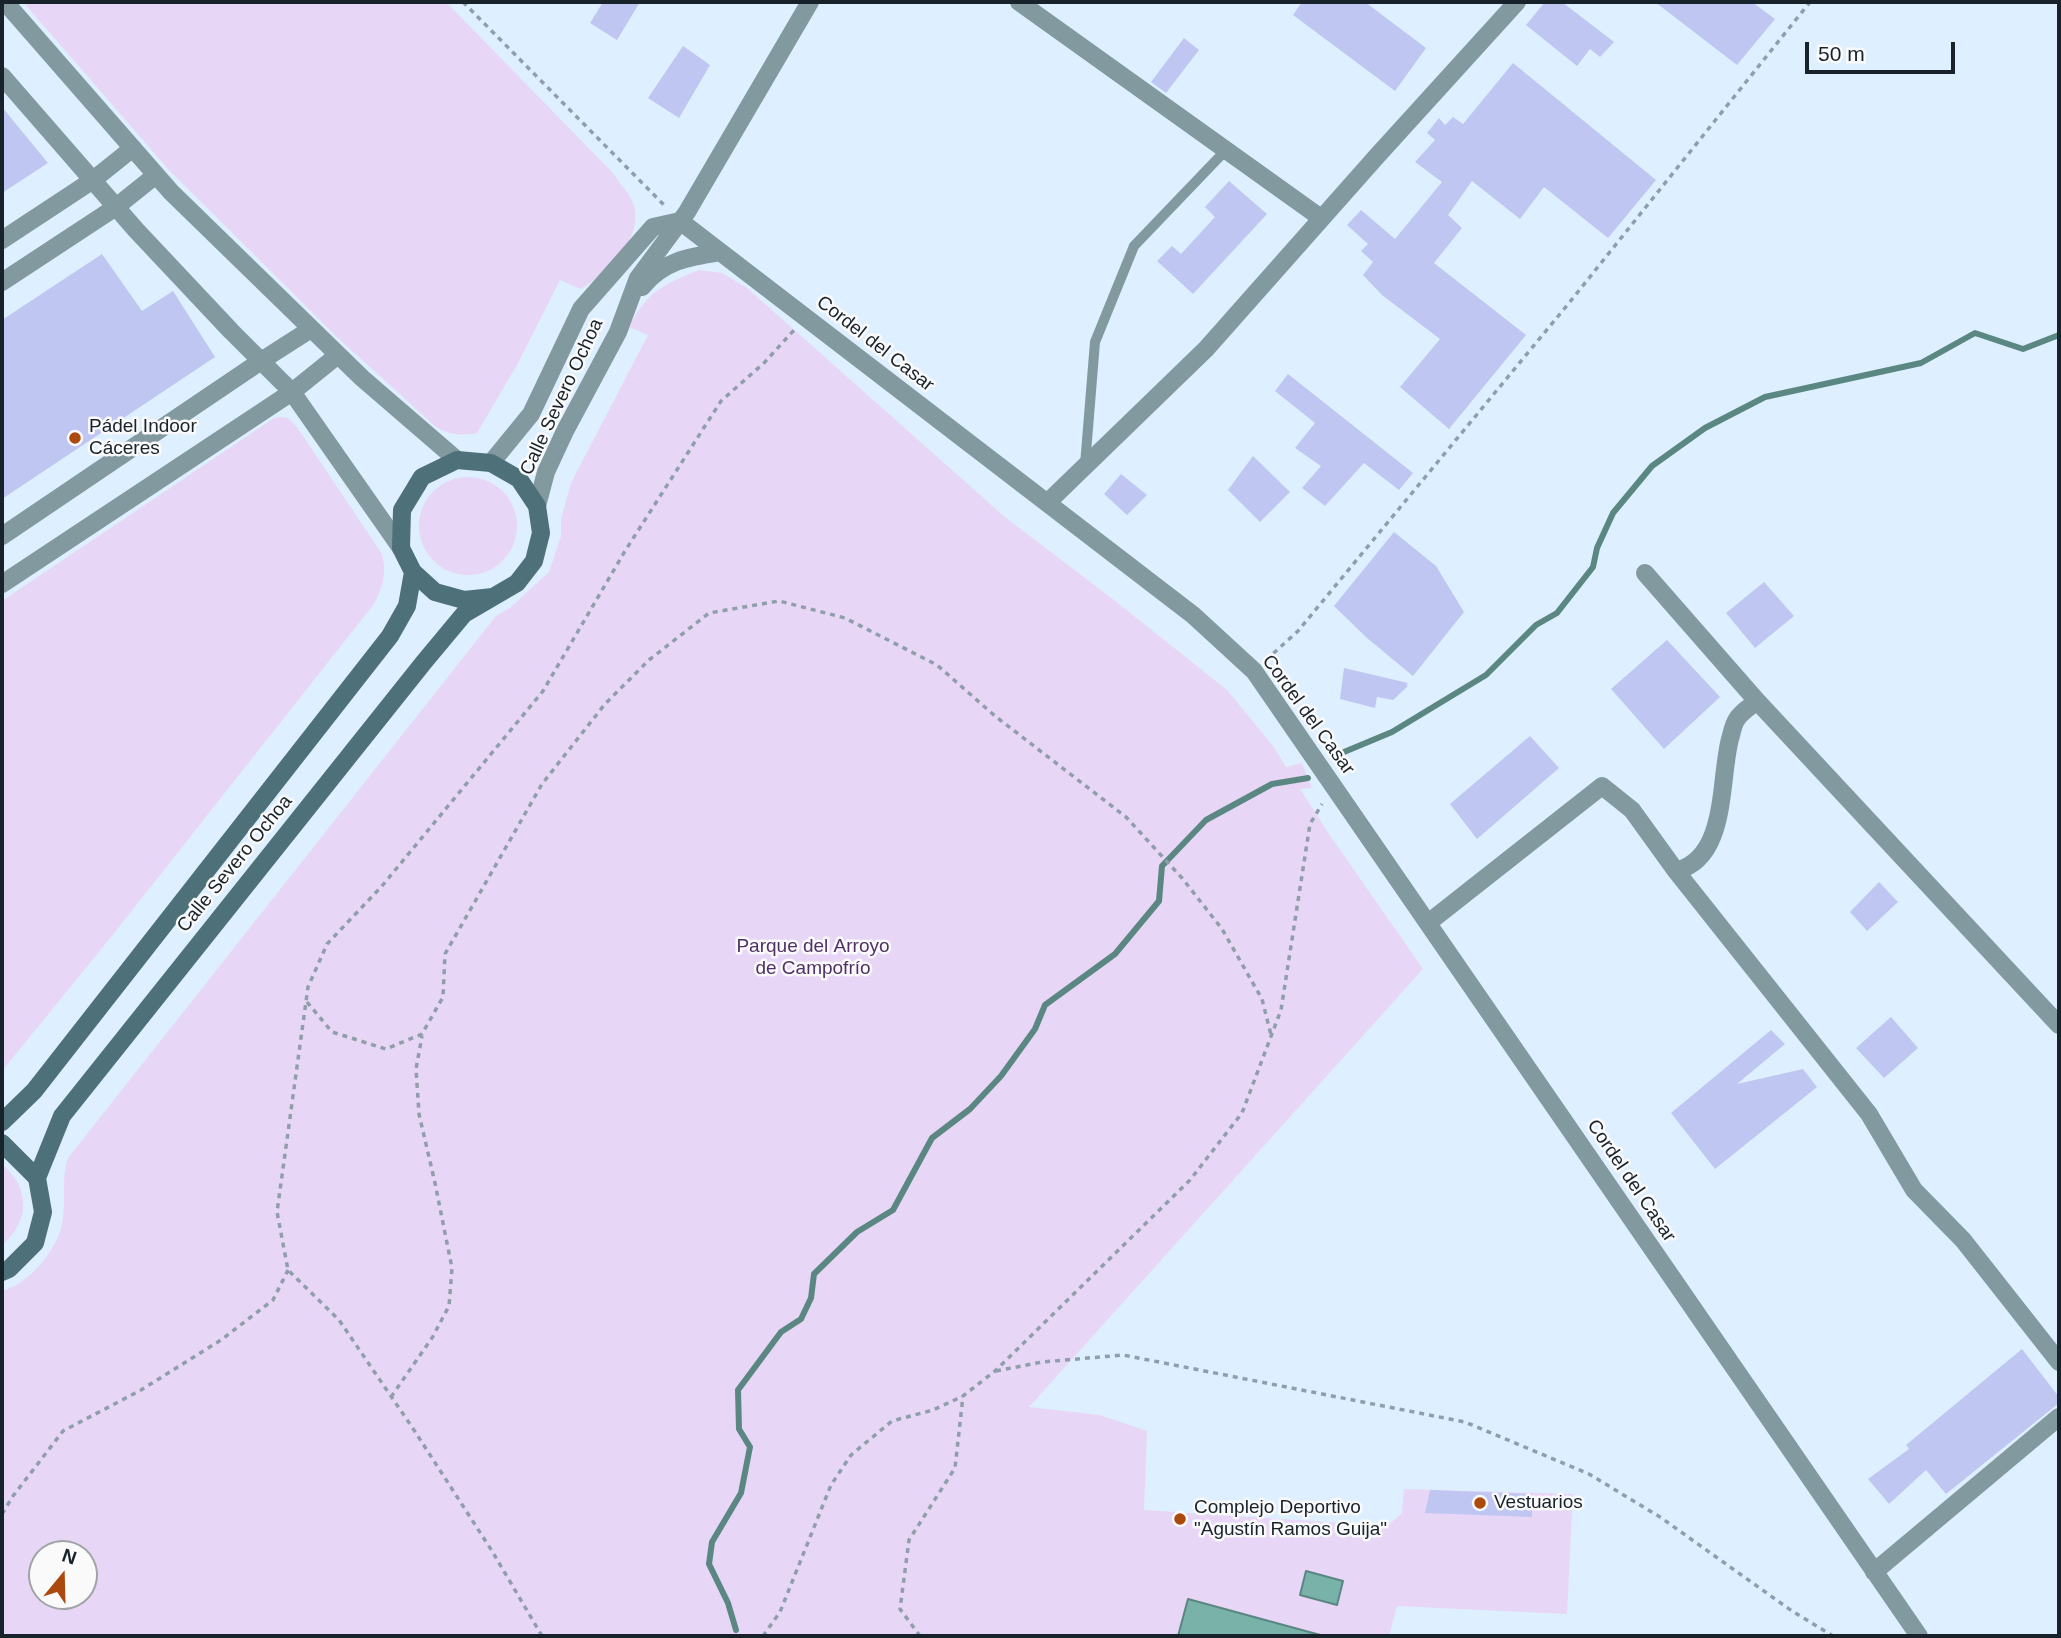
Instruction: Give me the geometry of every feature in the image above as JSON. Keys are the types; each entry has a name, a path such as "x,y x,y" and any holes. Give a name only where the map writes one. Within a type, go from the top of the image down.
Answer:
{"main road":[{"path":"457,460 492,463 519,479 537,506 541,533 534,561 517,583 493,597 464,600 435,592 413,572 401,548 402,510 422,477 457,460"},
{"name":"Calle Severo Ochoa","path":"2,1122 34,1091 390,636 407,606 413,572"},
{"name":"Calle Severo Ochoa","path":"37,1178 62,1116 424,662 464,614 493,597"},
{"path":"2,1143 37,1178 43,1212 35,1243 9,1269 2,1272"}],"street":[{"path":"5,2 156,175 338,355 457,460"},
{"path":"680,221 810,2"},
{"path":"1019,2 1321,218"},
{"path":"1047,503 1206,349 1517,2"},
{"path":"2,76 116,206 292,392 401,548"},
{"path":"2,240 93,180 133,148"},
{"path":"2,282 116,206 156,175"},
{"name":"Cordel del Casar","path":"680,221 1193,615 1254,671 1919,1636"},
{"name":"Calle Severo Ochoa","path":"492,463 531,414 580,309 653,227 680,221"},
{"name":"Calle Severo Ochoa","path":"537,506 551,462 618,332 638,278 680,221"},
{"name":"Calle Severo Ochoa","path":"627,306 651,276 678,260 719,252"},
{"name":"Calle Severo Ochoa","path":"597,290 608,290 627,306"},
{"path":"2,536 311,329"},
{"path":"2,583 292,392 338,355"},
{"path":"1645,573 1757,701 2059,1025"},
{"path":"1676,871 1688,868 1704,854 1718,822 1726,754 1735,720 1757,701"},
{"path":"1428,923 1602,786 1632,810 1676,871 1869,1114 1914,1190 1963,1240 2059,1362"},
{"path":"1874,1572 2059,1417"}],"lane":[{"path":"1085,465 1095,342 1134,246 1226,150"}],"path":[{"path":"463,2 680,221"},
{"path":"1254,671 1298,631 1569,303 1810,2"},
{"path":"542,1636 492,1550 339,1320 288,1270 277,1212 308,987 327,944 382,886 543,691 625,551 721,401 764,363 806,317"},
{"path":"391,1397 432,1338 450,1306 452,1268 419,1114 416,1069 422,1034 443,997 445,954 542,784 605,704 649,660 709,613 779,601 845,618 937,665 995,716 1126,817 1182,878 1222,929 1262,999 1271,1035"},
{"path":"763,1636 780,1612 831,1485 851,1455 891,1421 933,1410 964,1395 995,1371 1190,1180 1242,1113 1281,1010 1310,824 1334,786"},
{"path":"306,1001 332,1032 386,1049 422,1034"},
{"path":"2,1514 63,1431 141,1390 221,1340 273,1300 288,1270"},
{"path":"995,1371 1042,1362 1123,1355 1465,1422 1589,1474 1660,1517 1792,1611 1833,1636"},
{"path":"920,1636 900,1609 909,1540 955,1468 964,1395"}],"green space":[{"path":"23,2 446,2 613,173 634,206 633,231 621,254 602,274 581,289 560,280 517,365 477,433 461,435 446,432 436,427 338,338 169,170"},
{"name":"Parque del Arroyo de Campofrío","path":"699,270 722,273 747,288 1006,518 1227,690 1274,747 1286,767 1302,763 1312,788 1300,789 1423,969 1029,1407 1100,1415 1147,1431 1144,1510 1387,1526 1402,1513 1404,1489 1573,1494 1567,1614 1397,1606 1389,1636 2,1636 2,1291 23,1281 33,1272 56,1241 63,1218 68,1158 496,616 511,607 549,572 561,536 561,519 571,483 648,335 629,327 643,305 665,285"},
{"path":"274,418 288,418 297,427 382,554 384,574 380,591 374,604 2,1071 2,601"},
{"path":"468,477 487,481 503,491 513,507 517,526 513,545 503,561 487,571 468,575 449,571 433,561 423,545 419,526 423,507 433,491 449,481"},
{"path":"2,1164 18,1184 23,1205 18,1226 2,1245"}],"shaded area":[{"path":"1306,1571 1343,1581 1337,1605 1300,1595"},
{"path":"1188,1599 1324,1636 1178,1636"}],"building":[{"path":"603,2 640,2 617,40 590,23"},
{"path":"1302,2 1365,2 1426,48 1395,91 1293,15"},
{"path":"1545,2 1562,2 1614,42 1600,57 1590,49 1577,66 1526,25"},
{"path":"1655,2 1752,2 1775,19 1737,65"},
{"path":"1184,38 1199,50 1166,93 1151,82"},
{"path":"683,46 710,65 679,118 648,98"},
{"path":"1513,63 1656,180 1608,238 1544,187 1520,219 1472,181 1448,215 1462,228 1434,263 1526,335 1449,429 1400,387 1440,339 1382,295 1363,275 1373,262 1361,251 1368,244 1347,225 1361,210 1395,239 1442,182 1415,162 1435,140 1427,133 1439,118 1445,125 1453,117 1463,124"},
{"path":"2,107 48,163 2,193"},
{"path":"1229,181 1267,214 1193,294 1157,261 1172,246 1181,254 1215,217 1205,207"},
{"path":"102,254 142,311 173,291 215,357 2,499 2,320"},
{"path":"1288,374 1413,473 1399,490 1364,463 1325,506 1302,488 1321,466 1295,448 1315,423 1275,391"},
{"path":"1253,456 1290,492 1260,522 1228,490"},
{"path":"1121,474 1147,495 1127,515 1104,494"},
{"path":"1394,532 1436,566 1464,612 1413,676 1334,606"},
{"path":"1764,582 1794,616 1755,648 1726,613"},
{"path":"1667,640 1720,697 1664,749 1611,689"},
{"path":"1344,668 1408,683 1408,686 1393,700 1377,697 1375,708 1340,699"},
{"path":"1530,736 1559,768 1477,839 1450,804"},
{"path":"1879,882 1898,902 1867,931 1850,912"},
{"path":"1891,1017 1918,1048 1884,1078 1856,1048"},
{"path":"1771,1030 1785,1044 1737,1084 1803,1069 1817,1087 1715,1169 1671,1113"},
{"path":"2022,1349 2059,1397 2059,1403 1946,1494 1926,1470 1889,1504 1868,1479 1909,1449 1906,1445"},
{"name":"Vestuarios","path":"1430,1490 1532,1494 1532,1517 1425,1513"}],"waterway":[{"path":"1344,752 1392,732 1486,675 1536,625 1557,613 1593,567 1597,548 1613,513 1652,466 1705,428 1765,397 1921,363 1975,333 2023,349 2059,335"},
{"path":"736,1630 728,1603 709,1564 712,1542 741,1493 750,1447 739,1429 738,1390 781,1332 801,1319 811,1298 814,1274 857,1232 893,1210 932,1138 970,1109 1001,1076 1035,1029 1045,1005 1115,954 1159,901 1162,866 1206,820 1272,784 1308,778"}],"place":[{"name":"Pádel Indoor Cáceres","path":"75,438"},
{"name":"Vestuarios","path":"1480,1503"},
{"name":"Complejo Deportivo \"Agustín Ramos Guija\"","path":"1180,1519"}]}
